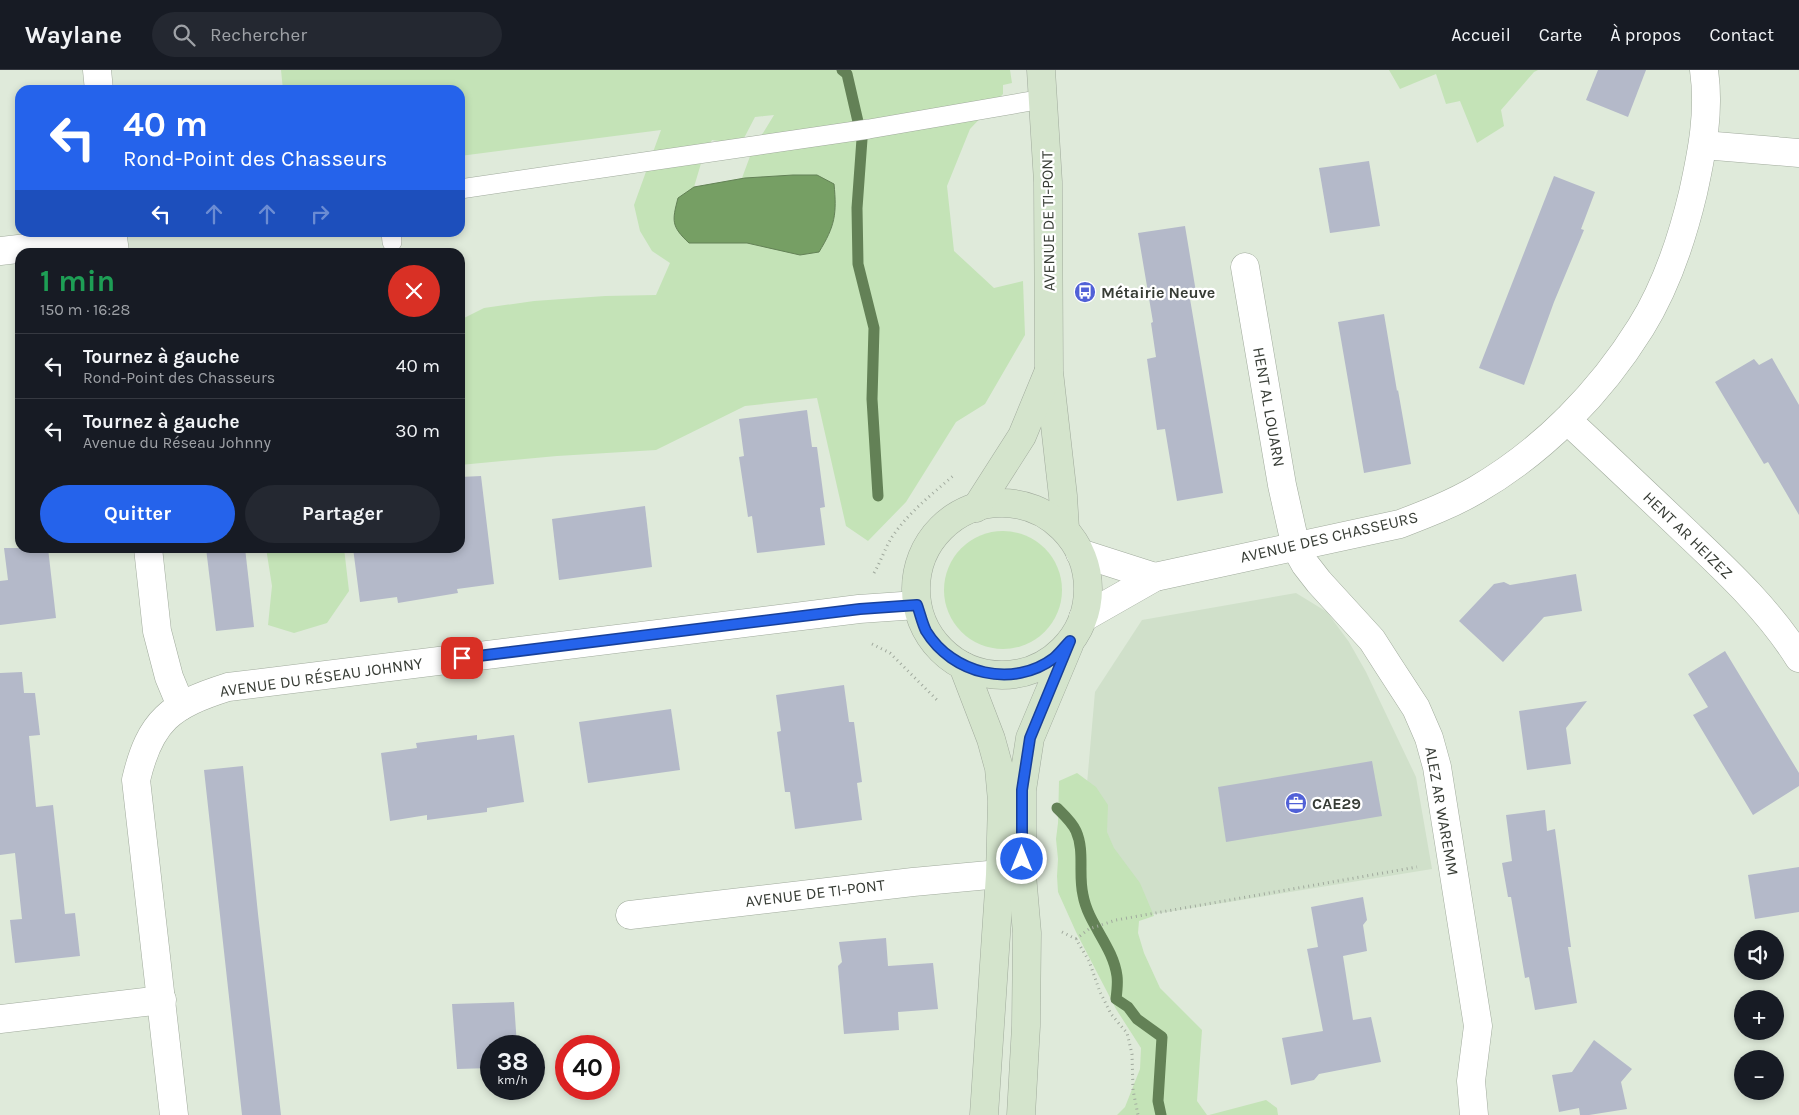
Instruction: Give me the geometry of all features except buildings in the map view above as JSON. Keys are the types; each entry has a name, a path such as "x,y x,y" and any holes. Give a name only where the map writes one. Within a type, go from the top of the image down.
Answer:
{"street":[{"path":"97,70 98,85"},
{"name":"AVENUE DE TI-PONT","path":"1041,70 1048,182 1049,372 1065,529"},
{"name":"AVENUE DES CHASSEURS","path":"1077,630 1156,577 1400,524 1433,511 1475,491 1506,470 1534,449 1567,420 1624,352 1642,325 1662,286 1690,206 1704,145 1706,124 1704,70"},
{"path":"1704,145 1799,153"},
{"path":"34,248 114,241"},
{"path":"0,251 15,250"},
{"name":"HENT AL LOUARN","path":"1245,267 1282,485 1296,548"},
{"name":"AVENUE DE TI-PONT","path":"976,508 1022,436 1049,372"},
{"name":"HENT AR HEIZEZ","path":"1567,420 1759,604 1799,658"},
{"path":"984,1115 1011,875 1030,738 1077,630 1088,596 1087,574 1080,553 1065,529 1042,512 1023,504 1003,502 962,512 944,524 930,541 920,562 916,583 917,605 926,630 942,651 963,666 986,673 1009,675 1032,669 1054,658 1077,630"},
{"name":"ALEZ AR WAREMM","path":"1296,548 1305,564 1319,582 1372,640 1416,708 1429,738 1437,767 1478,1026 1471,1081 1474,1115"},
{"path":"149,553 158,631 169,677 181,706"},
{"path":"1080,553 1156,577"},
{"name":"AVENUE DU RÉSEAU JOHNNY","path":"174,1115 136,780 142,756 151,734 166,717 181,706 204,695 228,687 840,612 917,605"},
{"path":"963,666 991,739 999,768 1011,875 1027,942 1026,1026 1021,1115"},
{"name":"AVENUE DE TI-PONT","path":"630,915 912,882 1011,875"},
{"path":"0,1019 162,1000"}],"lane":[{"path":"465,188 860,130 1043,99"}],"path":[{"path":"1076,939 1089,929 1116,920 1452,861"},
{"path":"1060,941 1060,931 1076,939 1089,961 1100,992 1111,1014 1127,1033 1132,1054 1133,1090 1138,1115"}],"shaded area":[{"path":"281,70 1010,70 1012,83 1003,85 1003,94 970,129 947,186 954,251 994,288 1023,281 1025,335 985,404 956,422 906,502 868,541 846,526 817,398 745,406 656,450 557,456 465,465 465,318 484,308 534,301 605,296 656,295 670,263 652,251 640,231 634,205 661,130 465,155 465,85 282,85","holes":["774,115 752,151 742,178 694,187 702,160 712,140 730,143 743,140 755,117"]},
{"path":"1389,70 1538,70 1534,72 1501,110 1504,126 1477,143 1460,101 1446,104 1436,74 1400,89"},
{"path":"817,175 834,184 834,220 829,235 819,252 800,255 747,243 689,243 674,223 678,198 694,187 745,178"},
{"path":"1003,531 1026,535 1045,548 1058,567 1062,590 1058,613 1045,632 1026,645 1003,649 980,645 961,632 948,613 944,590 948,567 961,548 980,535"},
{"path":"267,553 345,553 349,591 327,623 294,633 268,625 272,586"},
{"path":"1296,593 1327,612 1349,642 1366,672 1416,777 1432,869 1118,920 1085,807 1095,692 1142,620"},
{"path":"1077,773 1096,787 1108,805 1107,832 1114,848 1140,883 1154,916 1139,921 1138,933 1144,953 1160,988 1202,1030 1197,1101 1207,1115 1117,1115 1125,1107 1140,1069 1141,1048 1116,1009 1076,932 1058,892 1056,839 1059,781"},
{"path":"1266,1100 1277,1108 1278,1115 1209,1115"}],"waterway":[{"path":"842,70 847,74 862,139 857,208 858,264 874,328 872,399 878,496"},
{"path":"1057,808 1068,819 1079,839 1083,895 1090,916 1115,965 1117,976 1116,999 1128,1007 1137,1019 1162,1037 1158,1101 1161,1115"}],"place":[{"name":"Métairie Neuve","path":"1085,292"},
{"name":"CAE29","path":"1296,803"}],"route":[{"path":"462,658 860,609 917,605 926,630 942,651 963,666 986,673 1009,675 1032,669 1054,658 1070,641 1030,738 1022,790 1022,859"}]}
